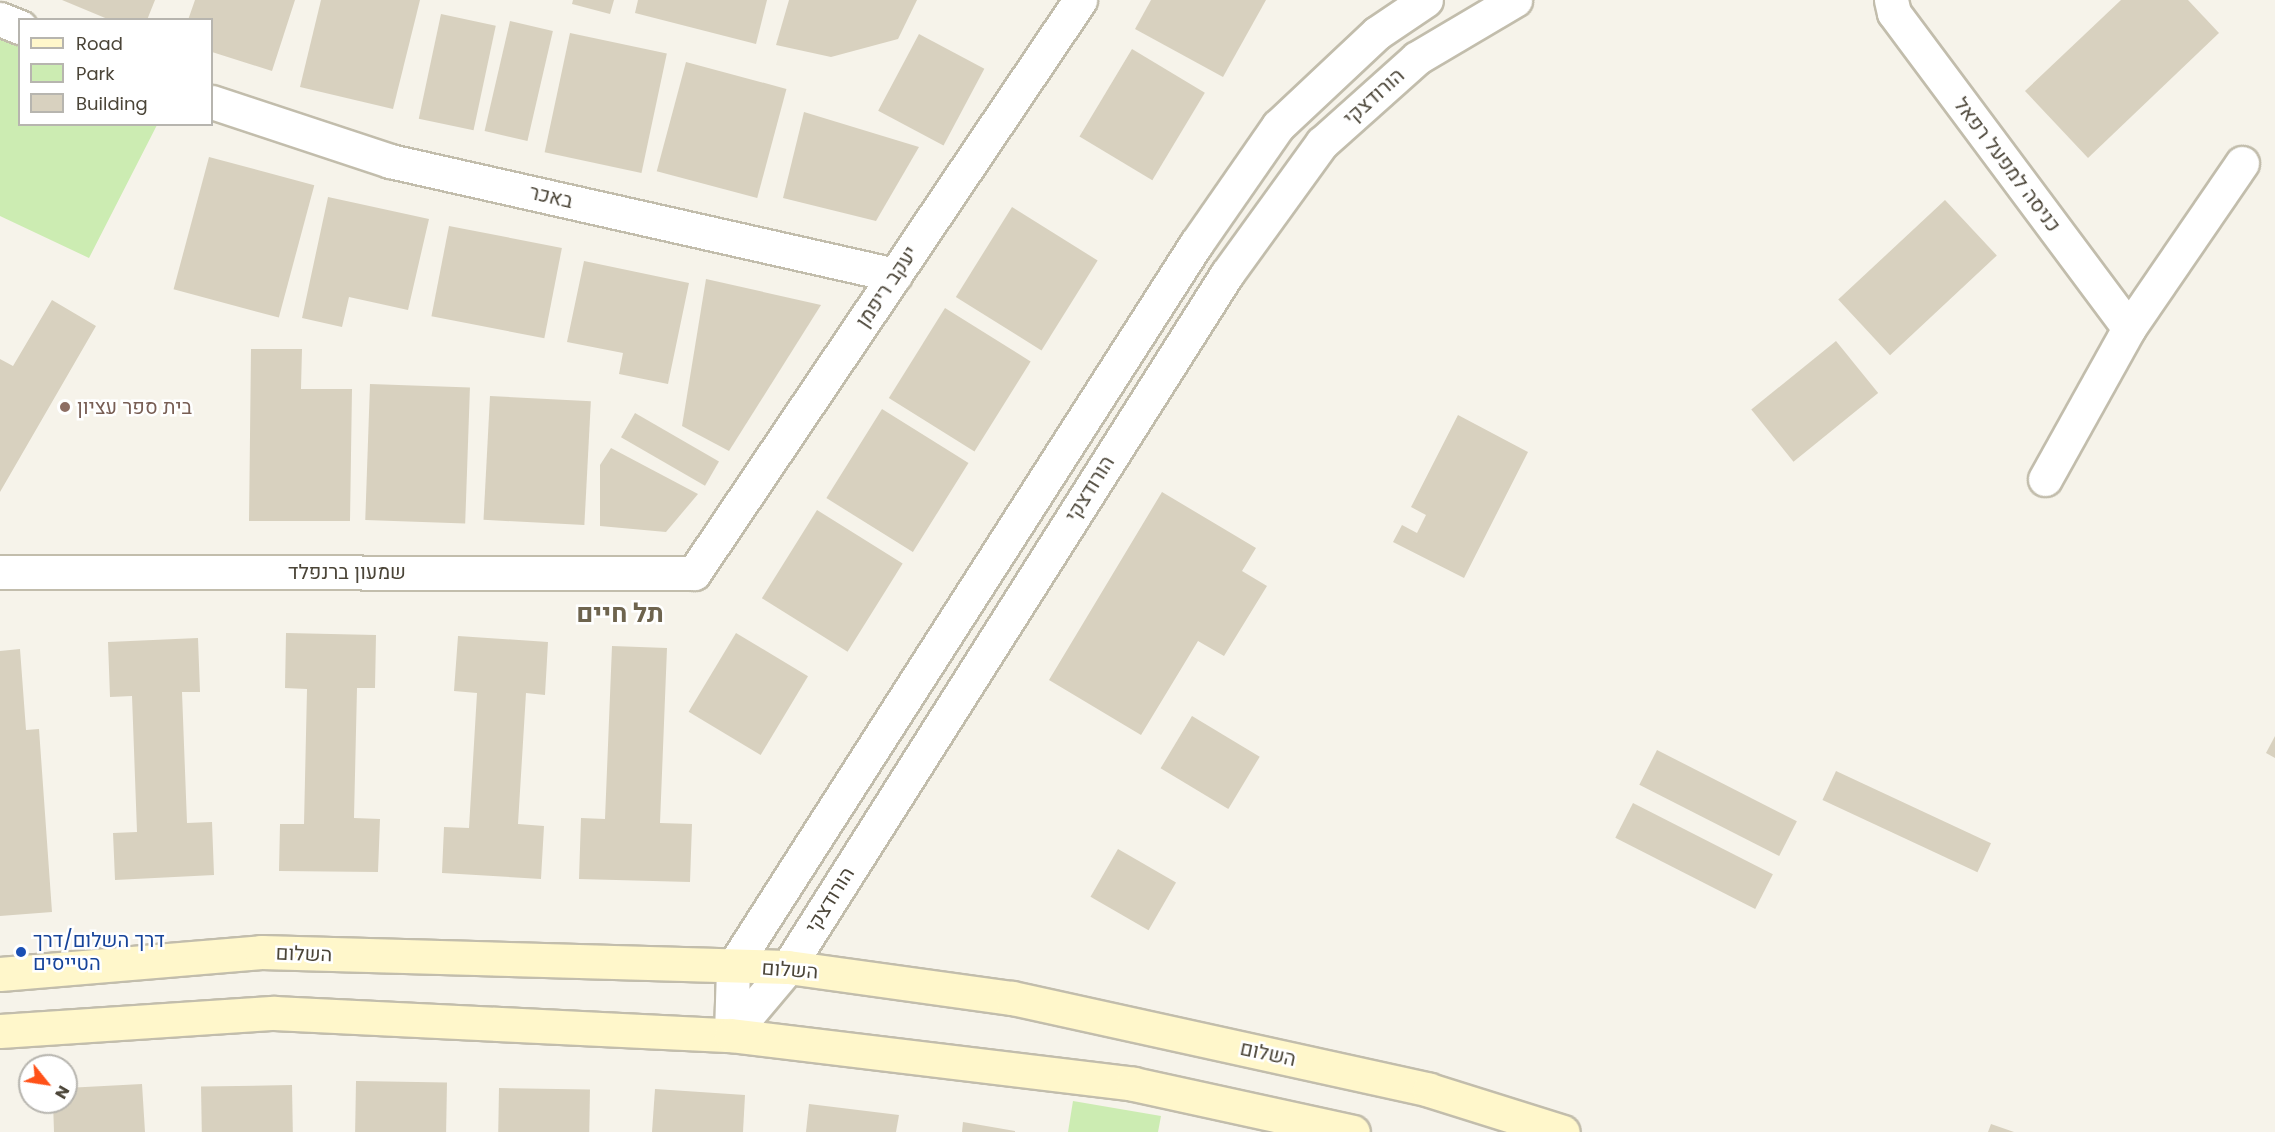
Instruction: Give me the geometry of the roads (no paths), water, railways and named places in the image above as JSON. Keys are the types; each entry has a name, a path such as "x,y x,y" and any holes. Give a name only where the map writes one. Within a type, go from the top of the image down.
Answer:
{"main road":[{"name":"השלום","path":"0,974 261,952 788,967 1012,998 1429,1090 1563,1132"},
{"path":"0,1031 274,1013 731,1035 1133,1084 1353,1132"}],"street":[{"name":"יעקב ריפמן","path":"694,573 1080,0"},
{"path":"731,1035 733,967 1121,358 1278,126 1377,33 1426,0"},
{"name":"הורודצקי","path":"731,1035 788,967 1227,274 1322,143 1417,58 1515,0"},
{"name":"כניסה למפעל רפאל","path":"1891,0 1894,13 2129,327"},
{"path":"0,19 18,26"},
{"name":"באכר","path":"213,102 390,161 895,275"},
{"path":"2045,479 2129,327 2242,162"},
{"name":"שמעון ברנפלד","path":"0,572 694,573"}],"place":[{"name":"בית ספר עציון","path":"65,407"},
{"name":"דרך השלום/דרך הטייסים","path":"21,952"}],"district":[{"name":"תל חיים","path":"620,614"}]}
